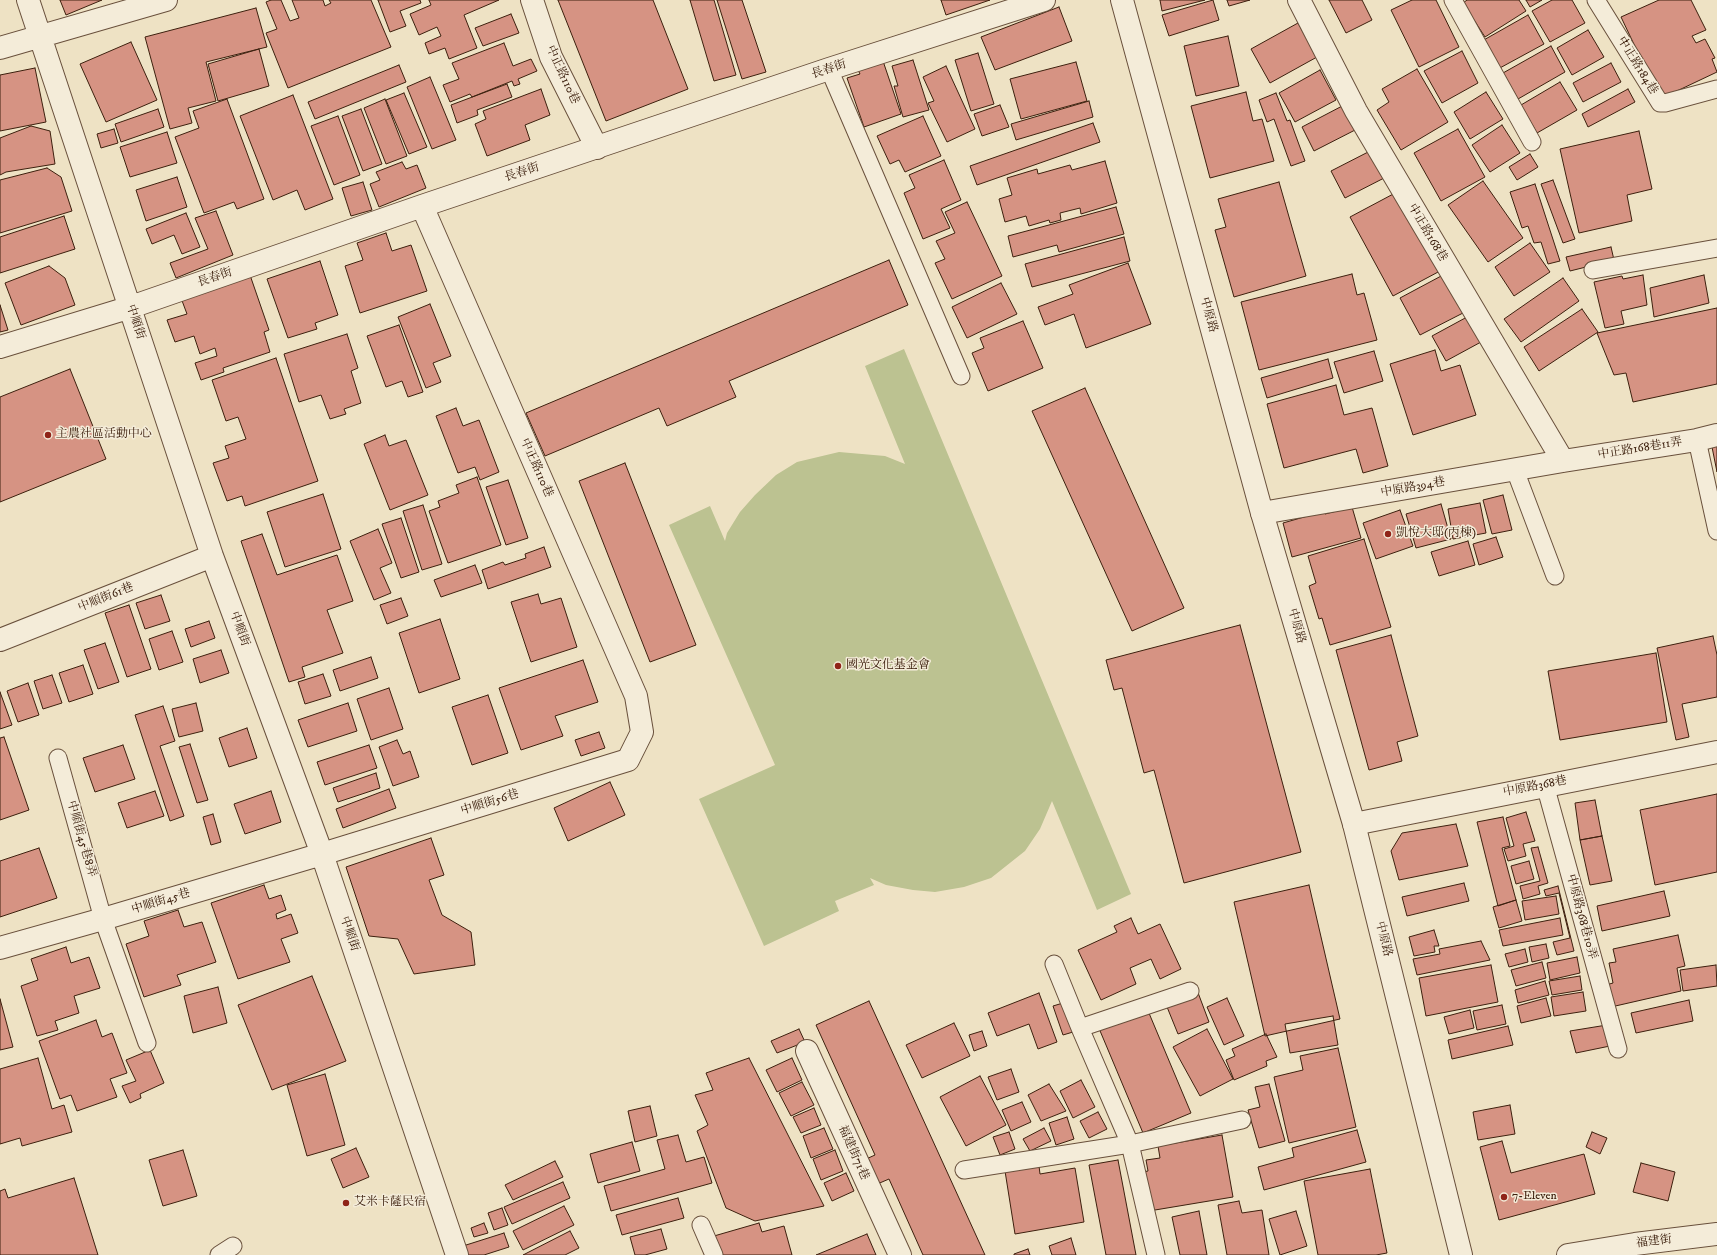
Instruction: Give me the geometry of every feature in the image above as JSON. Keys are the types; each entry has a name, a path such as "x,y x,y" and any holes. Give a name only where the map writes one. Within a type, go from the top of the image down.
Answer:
{"street":[{"name":"中順街","path":"28,0 131,307 212,556 322,854 457,1255"},
{"path":"0,48 166,0"},
{"name":"中正路110巷","path":"532,0 551,57 597,148"},
{"name":"長春街","path":"0,347 131,307 422,206 829,69 1044,0"},
{"name":"中原路","path":"1122,0 1262,513 1354,824 1461,1255"},
{"name":"中正路168巷","path":"1299,0 1356,111 1563,461"},
{"name":"中正路110巷","path":"422,206 636,696 642,732"},
{"name":"中正路168巷11弄","path":"1563,461 1707,437"},
{"name":"中原路394巷","path":"1262,513 1563,461"},
{"name":"中順街61巷","path":"0,640 212,556"},
{"name":"中順街56巷","path":"322,854 628,760 642,732"},
{"name":"中原路368巷","path":"1354,824 1717,752"},
{"name":"中順街45巷","path":"0,948 322,854"},
{"name":"福建街71巷","path":"807,1051 900,1255"},
{"name":"福建街","path":"1568,1255 1637,1249 1717,1234"}],"lane":[{"path":"1453,0 1532,142"},
{"name":"中正路184巷","path":"1596,0 1660,103 1665,104 1717,89"},
{"path":"829,69 961,376"},
{"path":"1593,270 1717,248"},
{"path":"1707,437 1717,531"},
{"path":"1515,470 1555,576"},
{"name":"中順街45巷8弄","path":"58,758 103,919 147,1043"},
{"name":"中原路368巷10弄","path":"1545,785 1618,1049"},
{"path":"1054,964 1130,1144 1156,1255"},
{"path":"1080,1028 1190,991"},
{"path":"964,1170 1130,1144 1242,1120"},
{"path":"701,1225 714,1255"}],"green space":[{"path":"904,349 1131,894 1097,910 1052,801 1040,829 1025,851 991,878 964,887 935,892 886,885 870,878 874,885 835,901 839,911 764,946 699,799 775,765 669,525 710,506 725,541 727,533 740,512 755,495 776,475 797,462 839,452 885,456 905,464 865,366"}],"building":[{"path":"60,0 102,0 66,15"},
{"path":"271,0 281,0 290,21 299,18 292,0 323,0 325,6 331,3 329,0 371,0 391,47 288,88 266,33 277,29 266,2"},
{"path":"378,0 420,0 421,3 400,11 406,26 390,32"},
{"path":"429,0 499,0 464,15 477,48 449,59 445,48 429,54 425,43 441,36 437,27 419,35 410,14 431,5"},
{"path":"558,0 653,0 688,89 606,121"},
{"path":"690,0 714,0 736,75 714,81"},
{"path":"717,0 742,0 766,72 742,79"},
{"path":"941,0 990,0 946,15"},
{"path":"1160,0 1205,0 1162,11"},
{"path":"1213,0 1219,20 1169,36 1162,15"},
{"path":"1227,0 1250,0 1229,6"},
{"path":"1329,0 1362,0 1372,20 1346,33"},
{"path":"1412,0 1436,0 1459,47 1419,67 1391,10"},
{"path":"1467,0 1519,0 1526,11 1485,37 1463,3"},
{"path":"1526,0 1542,0 1530,7"},
{"path":"1552,0 1572,0 1585,23 1550,42 1532,11"},
{"path":"1659,0 1691,0 1706,30 1692,36 1696,43 1705,39 1715,58 1712,59 1717,72 1660,99 1621,17"},
{"path":"1059,7 1072,41 995,70 981,37"},
{"path":"256,8 267,47 206,62 216,101 188,108 192,123 170,129 145,37"},
{"path":"511,14 519,33 483,46 475,28"},
{"path":"1528,15 1544,44 1498,69 1482,41"},
{"path":"1298,23 1317,57 1270,83 1251,49"},
{"path":"1588,30 1604,57 1572,75 1557,48"},
{"path":"1228,36 1239,86 1196,96 1184,46"},
{"path":"131,42 157,100 106,122 80,64"},
{"path":"504,43 513,66 531,59 537,71 518,79 520,84 514,86 512,81 472,97 470,94 450,102 443,85 459,79 452,63"},
{"path":"1551,46 1565,72 1518,99 1503,73"},
{"path":"259,49 269,86 218,101 208,64"},
{"path":"1462,51 1478,83 1442,103 1424,71"},
{"path":"978,53 994,104 971,111 955,60"},
{"path":"913,60 929,110 903,117 894,86 898,86 892,66"},
{"path":"883,61 901,114 864,127 847,78 860,74 858,70"},
{"path":"1076,62 1087,101 1021,119 1010,79"},
{"path":"1611,63 1621,82 1583,102 1573,83"},
{"path":"399,65 406,82 315,119 308,102"},
{"path":"946,66 975,129 947,142 928,103 934,101 923,77"},
{"path":"35,68 46,122 0,131 0,75"},
{"path":"1417,69 1448,122 1401,150 1377,110 1389,102 1382,89"},
{"path":"1320,70 1336,100 1295,122 1279,93"},
{"path":"430,77 456,140 432,149 407,87"},
{"path":"1560,82 1577,110 1537,133 1521,105"},
{"path":"507,84 512,97 477,110 478,115 457,123 451,105"},
{"path":"541,89 550,115 525,125 530,140 487,156 475,124 486,119 483,111"},
{"path":"1628,89 1635,102 1588,127 1582,114"},
{"path":"1246,92 1253,121 1262,119 1274,161 1210,178 1191,106"},
{"path":"1486,92 1503,119 1470,139 1454,112"},
{"path":"404,93 427,147 409,154 386,100"},
{"path":"1276,93 1287,121 1290,120 1305,161 1291,166 1274,119 1267,122 1259,100"},
{"path":"293,95 333,199 305,210 297,190 273,200 240,116"},
{"path":"227,99 264,199 237,209 234,202 204,213 175,137 199,128 193,111"},
{"path":"385,99 407,156 386,164 364,108"},
{"path":"1089,101 1093,117 1016,140 1011,124"},
{"path":"1346,104 1359,128 1314,151 1302,127"},
{"path":"1000,105 1009,127 982,136 974,114"},
{"path":"158,109 164,127 121,142 115,124"},
{"path":"361,109 382,164 363,171 342,116"},
{"path":"338,116 360,175 334,185 311,126"},
{"path":"923,116 941,156 905,172 899,160 890,164 877,136"},
{"path":"1093,123 1100,142 977,185 970,166"},
{"path":"1502,125 1520,153 1490,172 1472,145"},
{"path":"31,126 50,131 55,164 6,172 0,175 0,138"},
{"path":"114,129 118,143 101,148 97,134"},
{"path":"1458,129 1485,177 1441,201 1414,153"},
{"path":"1639,131 1652,189 1627,195 1632,221 1579,233 1560,149"},
{"path":"167,132 177,163 130,177 120,147"},
{"path":"1374,149 1388,176 1345,198 1331,171"},
{"path":"1530,154 1538,167 1517,180 1509,167"},
{"path":"944,160 961,200 941,209 950,228 923,239 904,193 915,188 909,175"},
{"path":"1105,161 1117,203 1081,214 1080,208 1060,213 1061,220 1050,223 1049,220 1029,226 1026,216 1005,222 999,199 1012,195 1007,178 1037,169 1038,174 1070,165 1072,170"},
{"path":"402,162 406,169 417,165 426,188 379,207 370,184 380,180 376,172"},
{"path":"47,168 61,177 72,211 0,233 0,180"},
{"path":"177,177 187,207 146,221 136,190"},
{"path":"1553,180 1575,239 1563,243 1541,184"},
{"path":"1483,181 1523,238 1488,262 1448,205"},
{"path":"363,182 372,210 351,216 342,188"},
{"path":"1279,182 1306,276 1234,297 1215,230 1226,227 1218,199"},
{"path":"1535,184 1560,261 1548,264 1541,242 1534,243 1528,226 1522,228 1510,192"},
{"path":"1397,192 1440,271 1393,296 1350,217"},
{"path":"967,202 1002,276 952,299 935,263 945,259 936,241 955,233 945,212"},
{"path":"1116,207 1124,234 1059,252 1057,245 1013,257 1008,236"},
{"path":"216,211 233,255 176,278 170,263 208,249 195,218"},
{"path":"186,213 200,247 182,254 174,235 152,244 146,229"},
{"path":"64,216 75,249 0,273 0,237"},
{"path":"386,233 392,251 411,245 427,291 360,313 345,266 363,260 357,243"},
{"path":"1124,237 1130,261 1032,287 1025,264"},
{"path":"1530,243 1550,272 1514,296 1495,267"},
{"path":"1611,247 1614,260 1570,271 1566,257"},
{"path":"889,260 908,305 729,381 736,397 667,426 659,408 545,456 526,413"},
{"path":"320,261 338,315 315,323 317,329 288,338 267,279"},
{"path":"1128,263 1151,324 1086,348 1074,314 1045,325 1038,307 1073,294 1069,285"},
{"path":"49,266 65,278 75,305 21,325 5,283"},
{"path":"1352,274 1357,295 1364,293 1377,340 1259,370 1241,302"},
{"path":"250,275 269,330 264,332 270,352 223,368 224,372 201,380 195,363 217,356 215,348 200,354 194,336 175,342 167,320 187,314 181,298"},
{"path":"1443,275 1463,313 1420,335 1400,298"},
{"path":"1643,275 1647,305 1621,311 1624,324 1605,328 1594,282 1622,276 1623,279"},
{"path":"1704,275 1709,303 1654,317 1650,288"},
{"path":"1563,278 1579,301 1521,342 1504,319"},
{"path":"1001,283 1017,314 967,338 952,307"},
{"path":"430,304 451,356 433,363 441,382 426,388 398,317"},
{"path":"0,305 8,330 0,332"},
{"path":"1717,308 1717,384 1633,402 1626,373 1614,375 1597,333"},
{"path":"1582,309 1598,332 1539,371 1524,347"},
{"path":"1467,317 1481,342 1446,361 1432,336"},
{"path":"1023,321 1043,368 988,391 972,353 984,348 980,338"},
{"path":"399,325 423,392 408,397 402,381 386,387 367,336"},
{"path":"347,334 358,368 351,371 361,403 344,409 346,414 330,419 321,395 299,402 284,354"},
{"path":"1435,350 1441,371 1460,365 1476,415 1413,435 1390,364"},
{"path":"1374,351 1383,381 1344,393 1334,362"},
{"path":"276,358 318,481 245,506 242,496 227,501 213,463 229,458 225,446 246,439 238,417 226,421 212,380"},
{"path":"1328,359 1333,378 1267,398 1261,378"},
{"name":"主農社區活動中心","path":"70,369 106,459 0,502 0,397"},
{"path":"1336,385 1344,415 1372,408 1388,466 1363,473 1356,449 1284,468 1267,404"},
{"path":"1085,388 1184,608 1132,631 1032,411"},
{"path":"456,408 463,426 479,420 499,472 480,480 475,467 458,473 436,416"},
{"path":"385,435 389,446 406,440 428,495 390,510 364,444"},
{"path":"1717,446 1717,472 1712,447"},
{"path":"625,463 696,645 650,662 579,481"},
{"path":"477,477 501,545 448,563 429,511 440,507 438,501 459,493 456,485"},
{"path":"508,480 528,538 506,545 486,487"},
{"path":"323,494 341,549 285,567 267,512"},
{"path":"1503,495 1512,530 1492,534 1483,500"},
{"path":"1480,503 1486,533 1453,539 1448,509"},
{"path":"1441,504 1451,539 1416,548 1406,514"},
{"path":"423,505 442,564 422,570 403,511"},
{"path":"1352,507 1361,538 1292,557 1283,523 1325,511 1325,514"},
{"name":"凱悅大邸(丙棟)","path":"1400,510 1413,546 1376,559 1363,523"},
{"path":"401,518 419,572 401,578 382,524"},
{"path":"378,529 392,563 380,568 391,593 374,600 350,541"},
{"path":"262,534 277,575 337,555 353,601 327,610 343,653 302,667 305,677 289,682 241,541"},
{"path":"1496,537 1503,557 1479,565 1473,544"},
{"path":"1364,539 1391,627 1330,645 1322,618 1319,619 1309,586 1316,583 1308,556"},
{"path":"1468,541 1475,565 1439,576 1431,552"},
{"path":"544,547 551,567 488,589 482,570 503,562 505,565 526,558 525,554"},
{"path":"475,565 482,583 441,597 434,580"},
{"path":"538,594 541,604 561,598 577,647 531,662 511,602"},
{"path":"161,595 170,621 145,629 136,603"},
{"path":"401,598 408,616 387,624 380,605"},
{"path":"129,605 151,669 127,677 105,613"},
{"path":"440,619 460,679 419,693 399,633"},
{"path":"209,621 215,638 191,647 185,629"},
{"path":"1240,625 1301,852 1184,883 1154,770 1144,773 1122,688 1114,690 1106,660"},
{"path":"172,631 183,662 159,670 149,639"},
{"path":"1391,635 1418,736 1397,742 1402,761 1369,770 1336,650"},
{"path":"1713,636 1717,655 1717,697 1682,704 1689,737 1676,740 1657,648"},
{"path":"105,643 119,682 98,689 84,650"},
{"path":"221,650 229,673 200,683 193,659"},
{"path":"1656,653 1667,722 1560,740 1548,671"},
{"path":"371,657 378,678 340,691 333,670"},
{"path":"583,660 598,702 555,716 563,736 521,750 499,688"},
{"path":"83,665 93,694 69,702 59,673"},
{"path":"323,674 331,696 305,704 298,682"},
{"path":"52,675 62,703 43,709 34,681"},
{"path":"28,683 39,715 18,722 7,691"},
{"path":"389,688 403,729 371,740 357,699"},
{"path":"0,692 12,725 0,729"},
{"path":"488,695 508,753 472,765 452,707"},
{"path":"196,703 203,731 179,737 172,709"},
{"path":"348,703 357,731 308,747 298,720"},
{"path":"163,706 175,741 160,746 184,816 170,821 135,715"},
{"path":"247,728 257,758 229,767 219,738"},
{"path":"599,732 605,748 581,756 575,740"},
{"path":"4,737 29,810 0,820 0,738"},
{"path":"397,740 403,754 410,751 419,777 393,786 379,747"},
{"path":"190,744 208,800 197,803 179,747"},
{"path":"123,745 135,779 95,792 83,758"},
{"path":"369,745 377,768 325,785 317,762"},
{"path":"376,773 380,788 338,802 333,788"},
{"path":"610,782 625,815 568,841 554,808"},
{"path":"389,789 396,808 343,828 336,809"},
{"path":"155,791 164,816 127,828 118,803"},
{"path":"271,791 281,822 245,834 234,804"},
{"path":"1717,794 1717,872 1655,885 1640,810"},
{"path":"1595,800 1602,836 1580,840 1575,803"},
{"path":"1526,812 1535,841 1523,844 1526,856 1508,861 1504,849 1514,846 1506,818"},
{"path":"213,814 221,842 211,845 203,817"},
{"path":"1503,817 1510,846 1502,848 1516,900 1498,906 1477,822"},
{"path":"1456,824 1468,866 1399,880 1391,851 1402,833"},
{"path":"1602,836 1612,881 1590,885 1580,840"},
{"path":"431,838 444,875 429,880 442,915 471,932 475,965 414,974 398,939 369,936 346,867"},
{"path":"1538,847 1548,883 1538,886 1540,894 1523,899 1520,886 1540,881 1531,848"},
{"path":"39,848 57,898 0,917 0,861"},
{"path":"1529,861 1534,879 1516,884 1511,866"},
{"path":"1464,883 1469,901 1407,916 1402,897"},
{"path":"264,885 269,899 281,895 286,910 276,914 277,919 291,914 298,933 281,939 290,962 238,979 211,903"},
{"path":"1309,885 1340,1019 1265,1036 1234,902"},
{"path":"1558,886 1574,951 1557,955 1553,942 1570,938 1559,893 1546,896 1544,890"},
{"path":"1664,891 1670,916 1602,931 1597,906"},
{"path":"1556,896 1559,914 1525,920 1522,901"},
{"path":"1516,900 1522,921 1499,928 1493,907"},
{"path":"178,910 184,927 202,922 216,962 177,975 181,985 144,997 126,944 149,936 144,921"},
{"path":"1131,918 1138,934 1160,924 1181,969 1160,979 1151,959 1130,968 1136,984 1101,1000 1078,950 1117,932 1114,926"},
{"path":"1560,918 1563,935 1503,946 1499,930"},
{"path":"1434,930 1439,946 1434,946 1435,952 1414,956 1409,937"},
{"path":"1678,935 1685,966 1677,968 1681,991 1611,1007 1606,985 1613,983 1609,963 1616,962 1613,949"},
{"path":"1481,941 1490,960 1417,975 1413,959 1440,954 1439,949"},
{"path":"1546,944 1549,958 1532,962 1529,947"},
{"path":"66,947 71,963 89,957 100,988 74,996 79,1013 55,1021 58,1030 37,1036 21,986 38,980 31,959"},
{"path":"1525,949 1528,962 1509,967 1505,954"},
{"path":"1577,957 1580,973 1550,980 1547,963"},
{"path":"1542,962 1546,978 1516,986 1511,970"},
{"path":"1491,965 1498,1002 1426,1016 1419,978"},
{"path":"1716,965 1717,986 1683,991 1680,970"},
{"path":"312,976 346,1061 272,1090 238,1005"},
{"path":"1580,976 1582,990 1552,995 1549,981"},
{"path":"1545,981 1549,995 1518,1003 1515,990"},
{"path":"218,987 227,1023 193,1033 184,996"},
{"path":"1197,990 1209,1022 1178,1034 1165,1002"},
{"path":"1583,992 1586,1011 1554,1016 1551,997"},
{"path":"1039,993 1057,1042 1038,1049 1029,1024 997,1036 988,1013"},
{"path":"1227,998 1244,1036 1224,1045 1207,1007"},
{"path":"1546,998 1551,1016 1521,1023 1517,1006"},
{"path":"0,999 13,1047 0,1050"},
{"path":"1689,1000 1693,1021 1636,1033 1631,1013"},
{"path":"869,1001 985,1255 923,1255 889,1179 875,1185 864,1160 875,1155 816,1025"},
{"path":"1063,1003 1073,1032 1063,1035 1053,1006"},
{"path":"1502,1005 1506,1024 1477,1030 1473,1011"},
{"path":"1146,1006 1191,1113 1143,1133 1098,1026"},
{"path":"1470,1010 1474,1028 1449,1034 1444,1017"},
{"path":"1333,1016 1338,1045 1290,1053 1285,1024"},
{"path":"96,1020 102,1037 112,1033 127,1073 110,1079 117,1097 77,1111 71,1095 60,1099 39,1041"},
{"path":"954,1023 970,1056 922,1078 906,1045"},
{"path":"1607,1025 1610,1046 1576,1053 1570,1031"},
{"path":"1508,1026 1513,1045 1452,1059 1448,1040"},
{"path":"799,1029 805,1042 777,1053 771,1041"},
{"path":"1207,1029 1233,1079 1200,1096 1173,1047"},
{"path":"982,1031 987,1046 974,1051 969,1035"},
{"path":"1266,1034 1277,1057 1266,1061 1267,1066 1234,1080 1226,1060 1235,1056 1232,1049"},
{"path":"1338,1048 1356,1127 1289,1143 1274,1077 1303,1070 1300,1056"},
{"path":"150,1050 164,1083 140,1094 141,1098 130,1103 122,1086 136,1081 126,1060"},
{"path":"38,1058 52,1109 64,1105 72,1132 22,1146 20,1138 0,1144 0,1069"},
{"path":"749,1058 824,1206 755,1221 726,1208 697,1131 708,1125 695,1095 713,1090 706,1073"},
{"path":"792,1058 802,1080 777,1092 766,1070"},
{"path":"1011,1069 1019,1092 997,1100 988,1077"},
{"path":"325,1074 345,1145 307,1156 287,1085"},
{"path":"980,1076 1006,1125 966,1146 940,1097"},
{"path":"1081,1080 1095,1107 1073,1118 1060,1091"},
{"path":"802,1082 814,1105 791,1116 779,1093"},
{"path":"1049,1084 1066,1111 1041,1121 1028,1095"},
{"path":"1269,1084 1285,1141 1259,1148 1248,1110 1260,1107 1255,1087"},
{"path":"1022,1102 1031,1122 1011,1131 1002,1110"},
{"path":"1510,1105 1515,1134 1478,1140 1473,1112"},
{"path":"650,1106 657,1136 635,1142 628,1111"},
{"path":"814,1108 821,1125 801,1133 793,1117"},
{"path":"1098,1112 1107,1129 1089,1138 1080,1121"},
{"path":"1067,1117 1074,1139 1056,1145 1049,1123"},
{"path":"824,1128 833,1149 811,1158 803,1136"},
{"path":"1044,1128 1051,1141 1030,1151 1023,1139"},
{"path":"1357,1130 1366,1162 1264,1190 1258,1167 1294,1157 1292,1148"},
{"path":"1009,1132 1015,1149 1000,1155 993,1137"},
{"path":"1592,1132 1607,1138 1600,1154 1586,1147"},
{"path":"678,1135 686,1162 704,1157 712,1183 611,1211 604,1186 665,1169 657,1140"},
{"path":"1222,1135 1233,1197 1149,1211 1143,1172 1148,1171 1146,1160 1160,1158 1158,1146"},
{"path":"1502,1141 1511,1173 1584,1154 1595,1194 1499,1220 1480,1147"},
{"path":"632,1142 640,1171 598,1183 590,1154"},
{"path":"356,1148 369,1177 343,1188 331,1159"},
{"path":"183,1150 197,1196 163,1206 149,1160"},
{"path":"835,1150 843,1171 821,1180 813,1159"},
{"path":"1118,1160 1136,1255 1106,1255 1089,1165"},
{"path":"555,1161 563,1177 513,1200 505,1185"},
{"path":"1641,1163 1675,1172 1668,1201 1633,1192"},
{"path":"1039,1166 1040,1174 1075,1168 1084,1222 1015,1234 1005,1171"},
{"path":"1370,1169 1387,1253 1376,1255 1318,1255 1304,1181"},
{"path":"846,1173 854,1191 832,1201 824,1183"},
{"path":"74,1178 98,1255 0,1255 0,1191 5,1189 8,1198"},
{"path":"563,1182 570,1198 512,1224 504,1207"},
{"path":"678,1198 684,1218 622,1235 616,1215"},
{"path":"1239,1201 1242,1213 1262,1210 1269,1255 1227,1255 1218,1205"},
{"path":"564,1206 574,1225 523,1250 513,1231"},
{"path":"502,1208 508,1225 494,1230 488,1213"},
{"path":"1199,1211 1207,1255 1180,1255 1172,1217"},
{"path":"1296,1211 1307,1246 1280,1255 1269,1219"},
{"path":"484,1223 488,1233 474,1237 471,1228"},
{"path":"759,1223 762,1232 784,1226 792,1255 720,1255 714,1236"},
{"path":"661,1229 667,1249 645,1255 635,1255 630,1237"},
{"path":"570,1231 579,1248 565,1255 523,1255"},
{"path":"504,1233 509,1247 484,1255 465,1255 463,1246"},
{"path":"867,1234 876,1255 816,1255"},
{"path":"1071,1238 1076,1255 1052,1255 1049,1246"},
{"path":"1028,1249 1030,1255 1014,1255 1014,1254"}],"place":[{"name":"主農社區活動中心","path":"48,435"},
{"name":"凱悅大邸(丙棟)","path":"1388,534"},
{"name":"國光文化基金會","path":"838,666"},
{"name":"7-Eleven","path":"1504,1197"},
{"name":"艾米卡薩民宿","path":"346,1203"}]}
